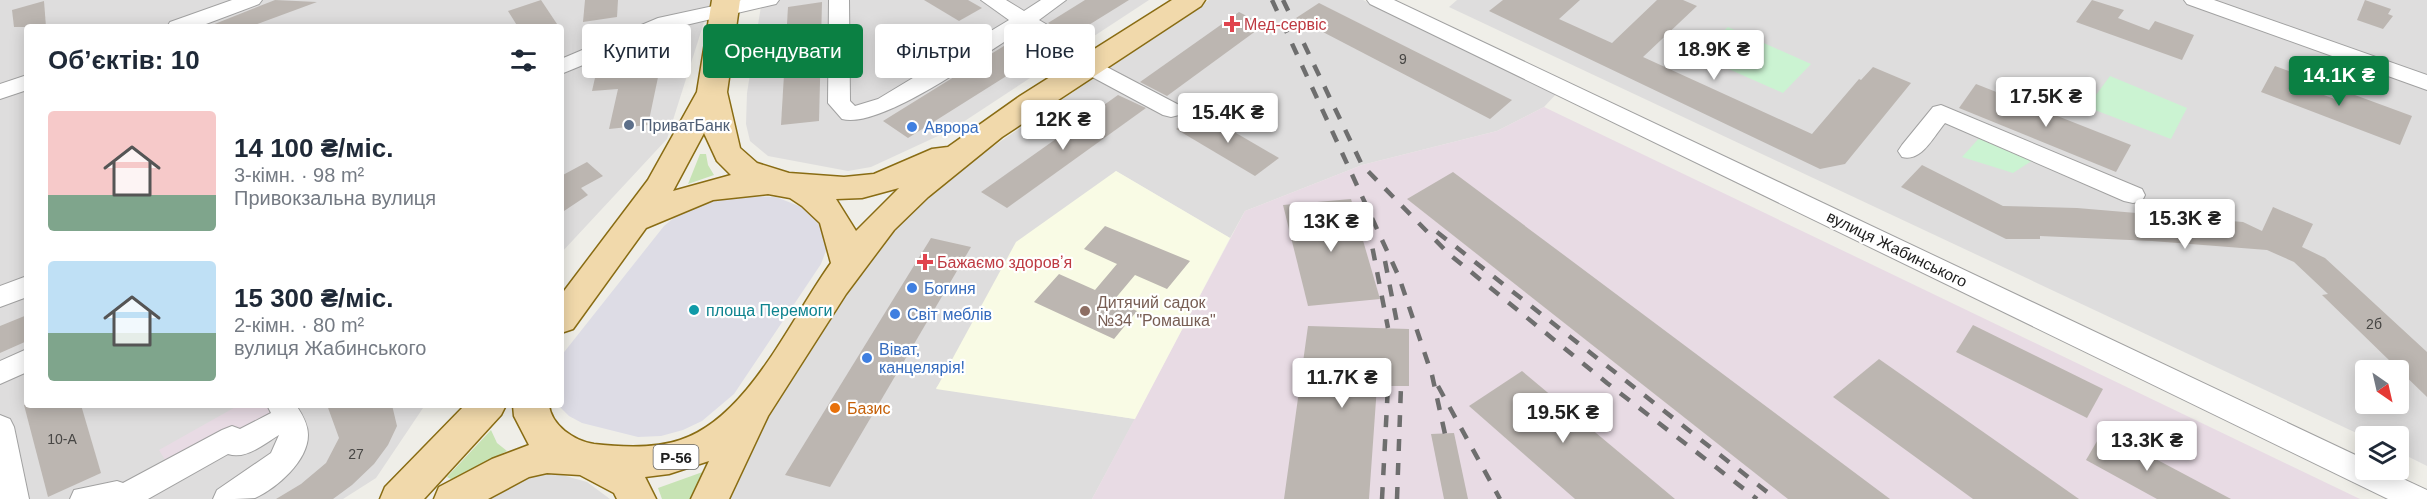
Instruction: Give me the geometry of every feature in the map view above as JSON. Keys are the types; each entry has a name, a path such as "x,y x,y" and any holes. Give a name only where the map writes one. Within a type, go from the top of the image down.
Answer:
{"main road":[{"path":"1095,62 1191,0"},
{"path":"564,316 660,186 712,92 725,6"},
{"path":"848,262 884,221 978,140 1071,78"},
{"path":"712,92 727,153 742,170 788,184 822,204 833,215 845,242 848,262"},
{"path":"636,220 684,196 733,184 788,184 840,189 865,187 892,179 978,140"},
{"name":"Р-56","path":"453,499 517,465 540,458 586,459 629,464 670,459 698,450 725,434 753,411 848,262"},
{"path":"399,499 485,408"},
{"path":"531,408 532,416 544,437 628,482 637,499"},
{"path":"710,499 753,411"}],"street":[{"path":"186,24 252,0"},
{"path":"564,66 666,23 725,6 769,0"},
{"path":"839,0 839,103 850,114 861,113 886,104 1056,0"},
{"path":"991,0 1030,24"},
{"name":"вулиця Жабинського","path":"1377,0 2417,499"},
{"path":"2193,0 2427,83"},
{"path":"1095,66 1171,110"},
{"path":"0,92 24,83"},
{"path":"1910,151 1941,112 2133,195"},
{"path":"0,297 24,287"},
{"path":"0,373 24,361"},
{"path":"85,499 117,494 121,499 232,438 237,445 278,414 295,429 295,439 285,458 271,473 228,499"},
{"path":"0,427 14,499"}],"shaded area":[{"path":"0,0 711,0 691,63 691,24 582,24 582,78 686,78 667,139 564,250 564,24 24,24 24,408 423,408 376,478 343,499 0,499"},
{"path":"762,0 1149,0 1095,35 1095,24 1004,24 1004,78 1030,78 951,130 871,167 848,171 768,156 750,141 746,124 747,93 749,78 863,78 863,24 758,24"},
{"path":"1209,0 1363,0 1558,92 1544,107 1497,131 1362,165 1245,211 1230,238 1116,171 936,388 1135,419 1092,499 722,499 846,281 912,212 976,158"},
{"path":"1457,0 2427,0 2427,466 2409,457 2409,426 2355,426 2355,432 1449,7"},
{"path":"1544,107 2360,499 1092,499 1245,211 1362,165 1497,131"},
{"name":"Дитячий садок №34 \"Ромашка\"","path":"1116,171 1230,238 1135,419 936,389 1016,242"},
{"name":"площа Перемоги","path":"742,196 776,197 809,210 824,228 827,248 821,264 734,394 702,421 683,430 661,436 638,437 582,423 569,416 561,408 564,408 564,352 664,226 681,212 703,202"},
{"path":"234,408 270,408 277,417 244,436 236,426 168,465 159,450"},
{"path":"555,473 587,482 610,499 482,499 533,475"}],"green space":[{"path":"1728,27 1811,64 1783,93 1697,55"},
{"path":"2110,76 2187,108 2171,139 2087,107"},
{"path":"1981,136 2033,160 2013,173 1962,157"},
{"path":"700,154 706,154 708,165 714,175 688,184"},
{"path":"491,430 497,443 507,451 453,480 447,477"},
{"path":"711,469 693,499 662,499 658,488"}],"building":[{"path":"275,0 317,2 257,24 215,24"},
{"path":"541,0 557,24 516,24 508,11"},
{"path":"585,0 618,0 617,17 583,22"},
{"path":"924,0 968,0 982,8 959,21"},
{"path":"1085,0 1129,0 1090,24 1048,23"},
{"path":"1503,0 1580,0 1559,19 1612,43 1657,0 1683,0 1697,6 1643,57 1812,134 1859,79 1861,80 1873,67 1911,83 1845,164 1820,169 1489,11"},
{"path":"2092,0 2124,10 2118,18 2149,30 2155,21 2194,35 2182,60 2076,22"},
{"path":"2365,0 2391,9 2388,14 2393,16 2383,29 2357,20"},
{"path":"44,1 46,24 24,24 24,27 14,27 12,10"},
{"path":"822,2 821,24 787,24 788,7"},
{"path":"1319,3 1512,100 1490,119 1296,18"},
{"path":"1239,12 1264,25 1167,96 1140,82"},
{"path":"1004,46 1004,78 908,138 883,121 952,78 992,78 992,53"},
{"path":"2275,66 2310,79 2305,88 2340,101 2344,91 2412,116 2400,145 2261,92"},
{"path":"595,78 658,78 648,125 609,129 618,89 592,91"},
{"path":"784,78 820,78 819,121 781,125"},
{"path":"1976,84 2131,145 2116,172 1959,108"},
{"path":"1118,95 1146,108 1007,208 981,192"},
{"path":"1200,112 1279,158 1255,176 1176,129"},
{"path":"587,162 603,176 581,188 588,195 564,211 564,174"},
{"path":"1922,165 2003,206 2077,208 2243,222 2262,231 2273,207 2313,224 2302,247 2325,258 2427,352 2427,397 2409,380 2409,360 2389,360 2322,295 2328,294 2294,262 2267,250 2152,241 2040,236 2040,239 2006,239 1901,187"},
{"path":"1453,172 1890,499 1788,499 1407,199"},
{"path":"1351,199 1380,299 1308,306 1283,205"},
{"path":"1105,226 1190,261 1167,289 1135,275 1114,300 1137,311 1114,339 1034,302 1059,274 1095,290 1117,264 1084,249"},
{"path":"931,238 971,247 830,487 785,475"},
{"path":"24,316 24,342 0,353 0,326"},
{"path":"1973,325 2103,389 2087,418 1956,352"},
{"path":"1308,326 1409,329 1409,386 1377,386 1369,499 1284,499"},
{"path":"1879,359 2079,499 1973,499 1833,397"},
{"path":"1522,371 1675,499 1575,499 1469,406"},
{"path":"25,408 82,408 101,473 48,497"},
{"path":"328,408 393,408 397,426 388,445 374,464 352,485 333,499 276,499 301,484 326,463 339,438"},
{"path":"2103,431 2231,499 2157,499 2086,460"},
{"path":"1454,433 1468,499 1444,499 1431,434"}],"railway":[{"path":"1272,0 1399,277 1432,375 1445,434"},
{"path":"1283,0 1362,165 1449,254 1607,383 1757,499"},
{"path":"1368,225 1388,328"},
{"path":"1437,232 1776,499"},
{"path":"1385,261 1398,328"},
{"path":"1382,499 1388,386"},
{"path":"1397,499 1401,386"},
{"path":"1438,386 1500,499"}],"place":[{"name":"Мед-сервіс","path":"1232,24"},
{"name":"ПриватБанк","path":"629,125"},
{"name":"Аврора","path":"912,127"},
{"name":"Бажаємо здоровʼя","path":"925,262"},
{"name":"Богиня","path":"912,288"},
{"name":"площа Перемоги","path":"694,310"},
{"name":"Дитячий садок №34 \"Ромашка\"","path":"1085,311"},
{"name":"Світ меблів","path":"895,314"},
{"name":"Віват, канцелярія!","path":"867,358"},
{"name":"Базис","path":"835,408"}]}
